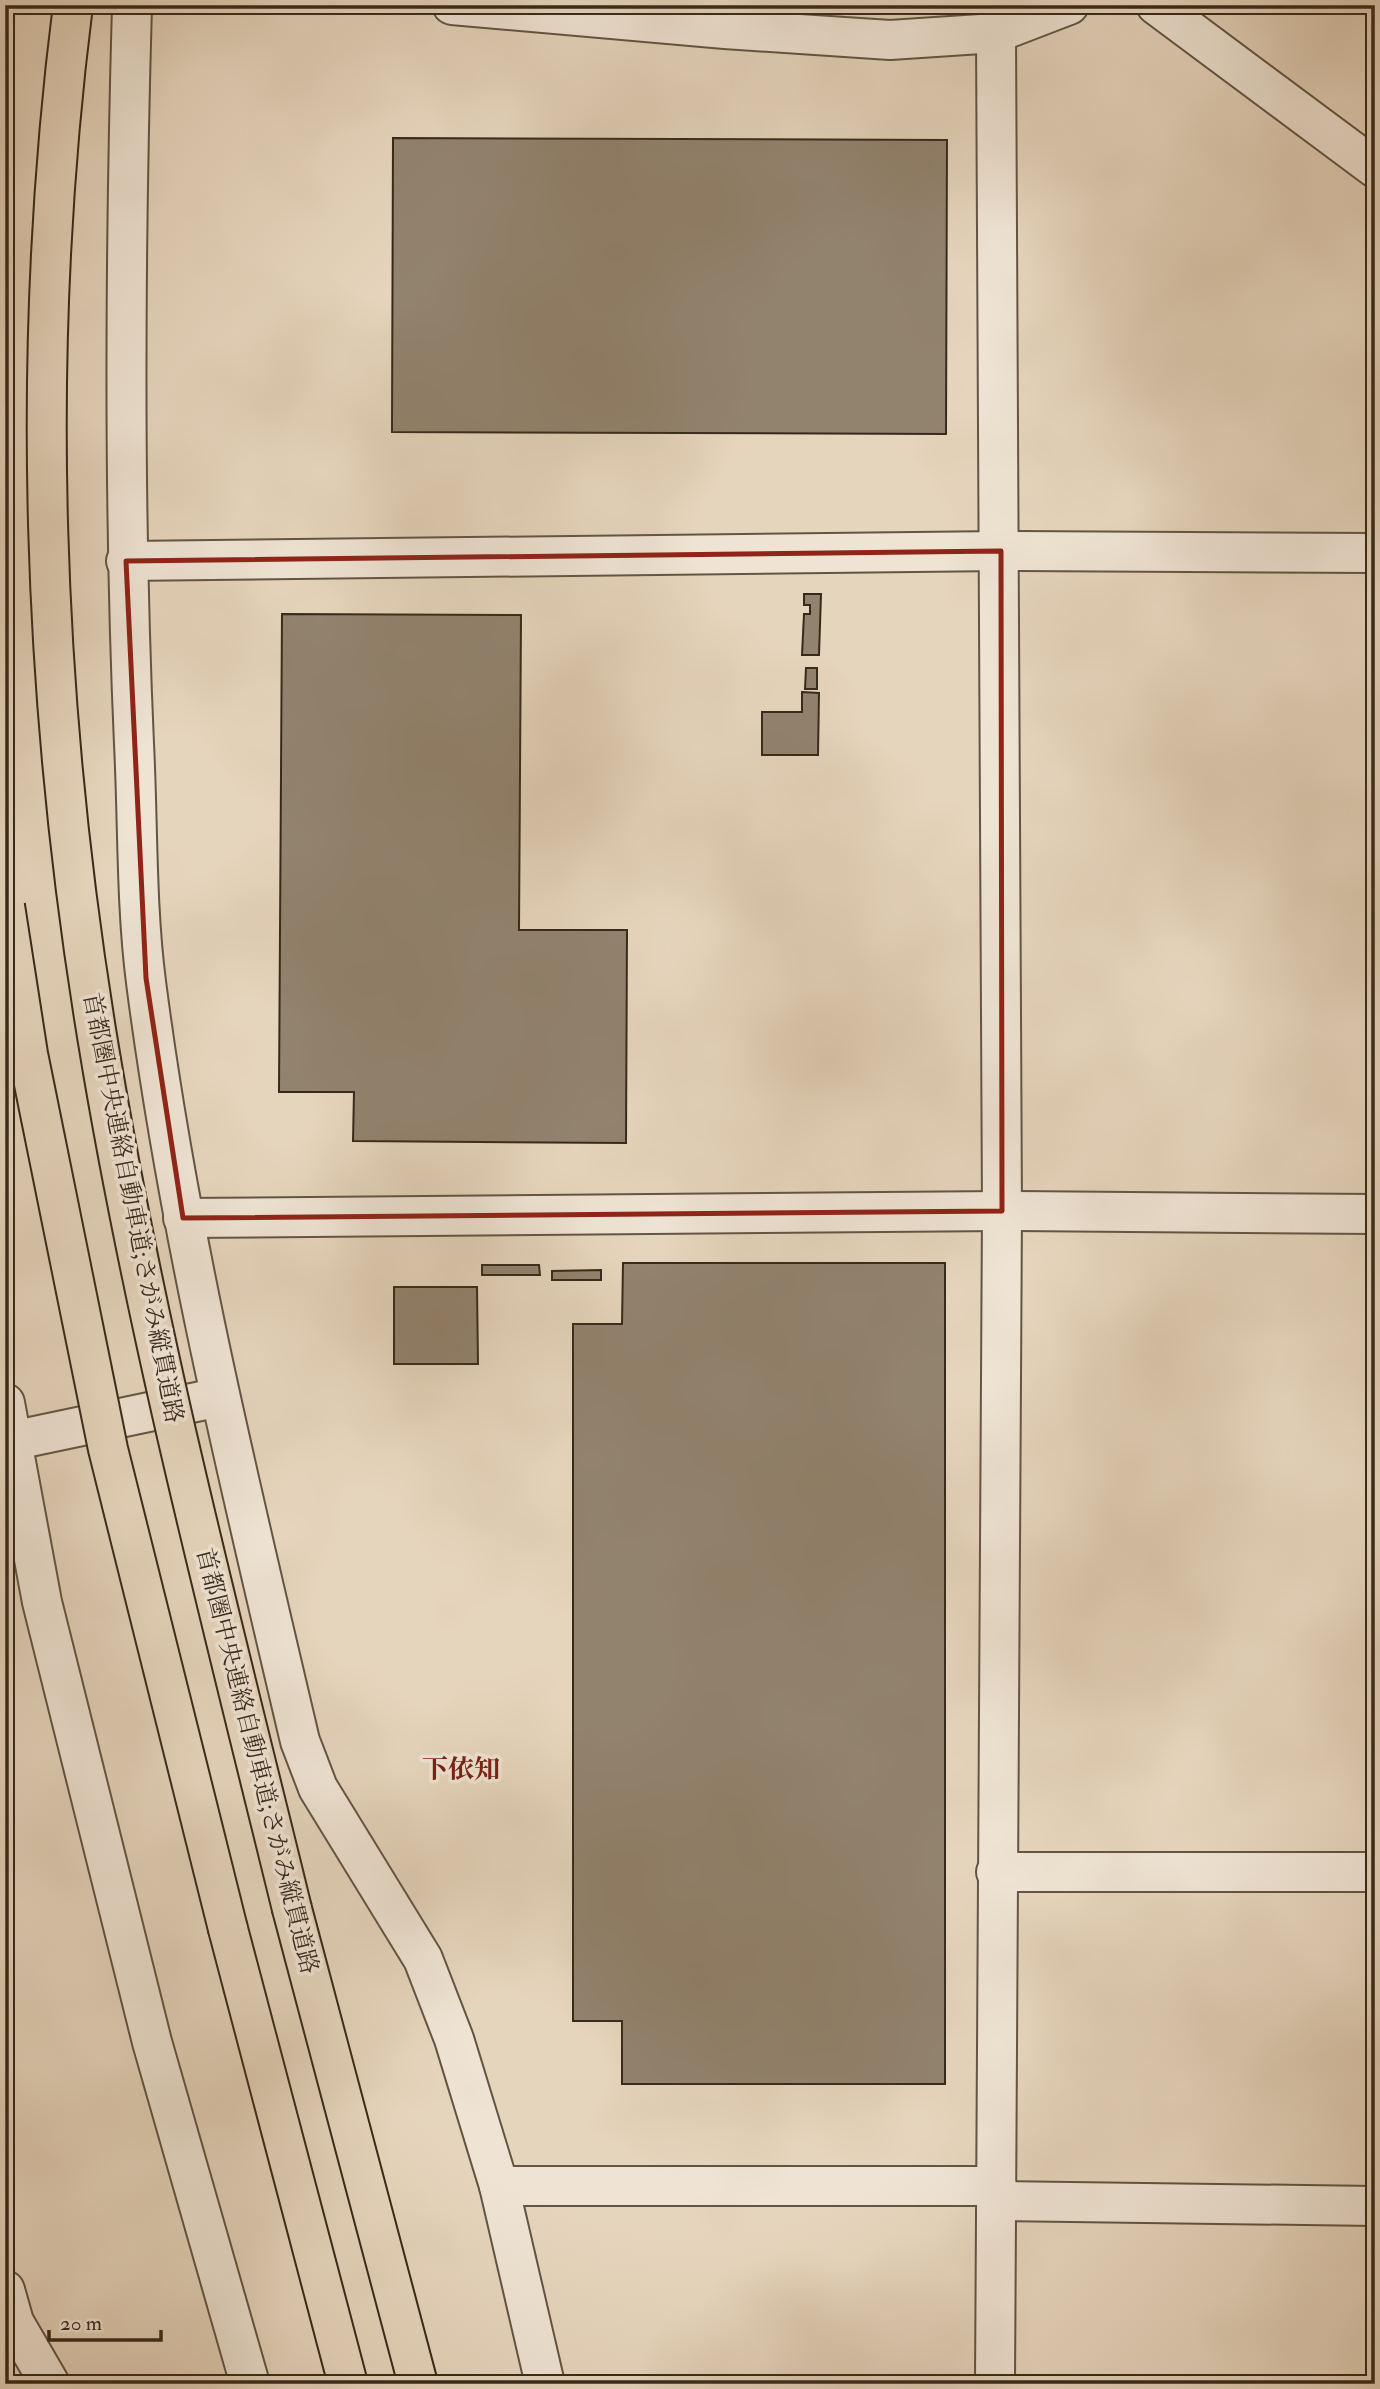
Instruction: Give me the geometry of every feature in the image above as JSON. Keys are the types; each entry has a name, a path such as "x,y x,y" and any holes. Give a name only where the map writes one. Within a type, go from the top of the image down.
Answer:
{"highway":[{"name":"首都圏中央連絡自動車道;さがみ縦貫道路","path":"73,5 64,78 50,273 47,460 55,665 74,864 99,1046 148,1306 177,1440 292,1909 418,2384"},
{"path":"5,906 33,1080 108,1449 228,1929 348,2384"}],"street":[{"path":"132,5 126,228 126,561 146,978 183,1217 220,1398 300,1741 318,1788 423,1959 454,2039 499,2186 545,2384"},
{"path":"452,5 890,40 996,33 1069,5"},
{"path":"1156,5 1375,169"},
{"path":"995,2384 1002,1211 1001,551 996,33"},
{"path":"126,561 1001,551 1375,553"},
{"path":"183,1217 1002,1211 1375,1214"},
{"path":"11,1441 220,1398"},
{"path":"5,1402 42,1602 152,2042 250,2384"},
{"path":"996,1872 1375,1872"},
{"path":"499,2186 997,2194 1375,2206"},
{"path":"5,2290 14,2322 50,2384"}],"highlighted area":[{"path":"1001,551 1002,1211 183,1218 146,978 126,561"}],"building":[{"path":"393,138 947,140 946,434 392,432"},
{"path":"804,594 821,594 819,655 802,655 804,614 810,614 810,605 804,605"},
{"path":"282,614 521,615 519,930 627,930 626,1143 353,1141 354,1092 279,1092"},
{"path":"806,668 817,668 817,689 805,689"},
{"path":"802,692 819,693 818,755 762,755 762,712 802,712"},
{"path":"623,1263 945,1263 945,2084 622,2084 622,2021 573,2021 573,1324 622,1324"},
{"path":"482,1265 539,1265 540,1275 482,1275"},
{"path":"601,1270 601,1280 552,1280 552,1271"},
{"path":"394,1287 477,1287 478,1364 394,1364"}],"district":[{"name":"下依知","path":"461,1770"}]}
